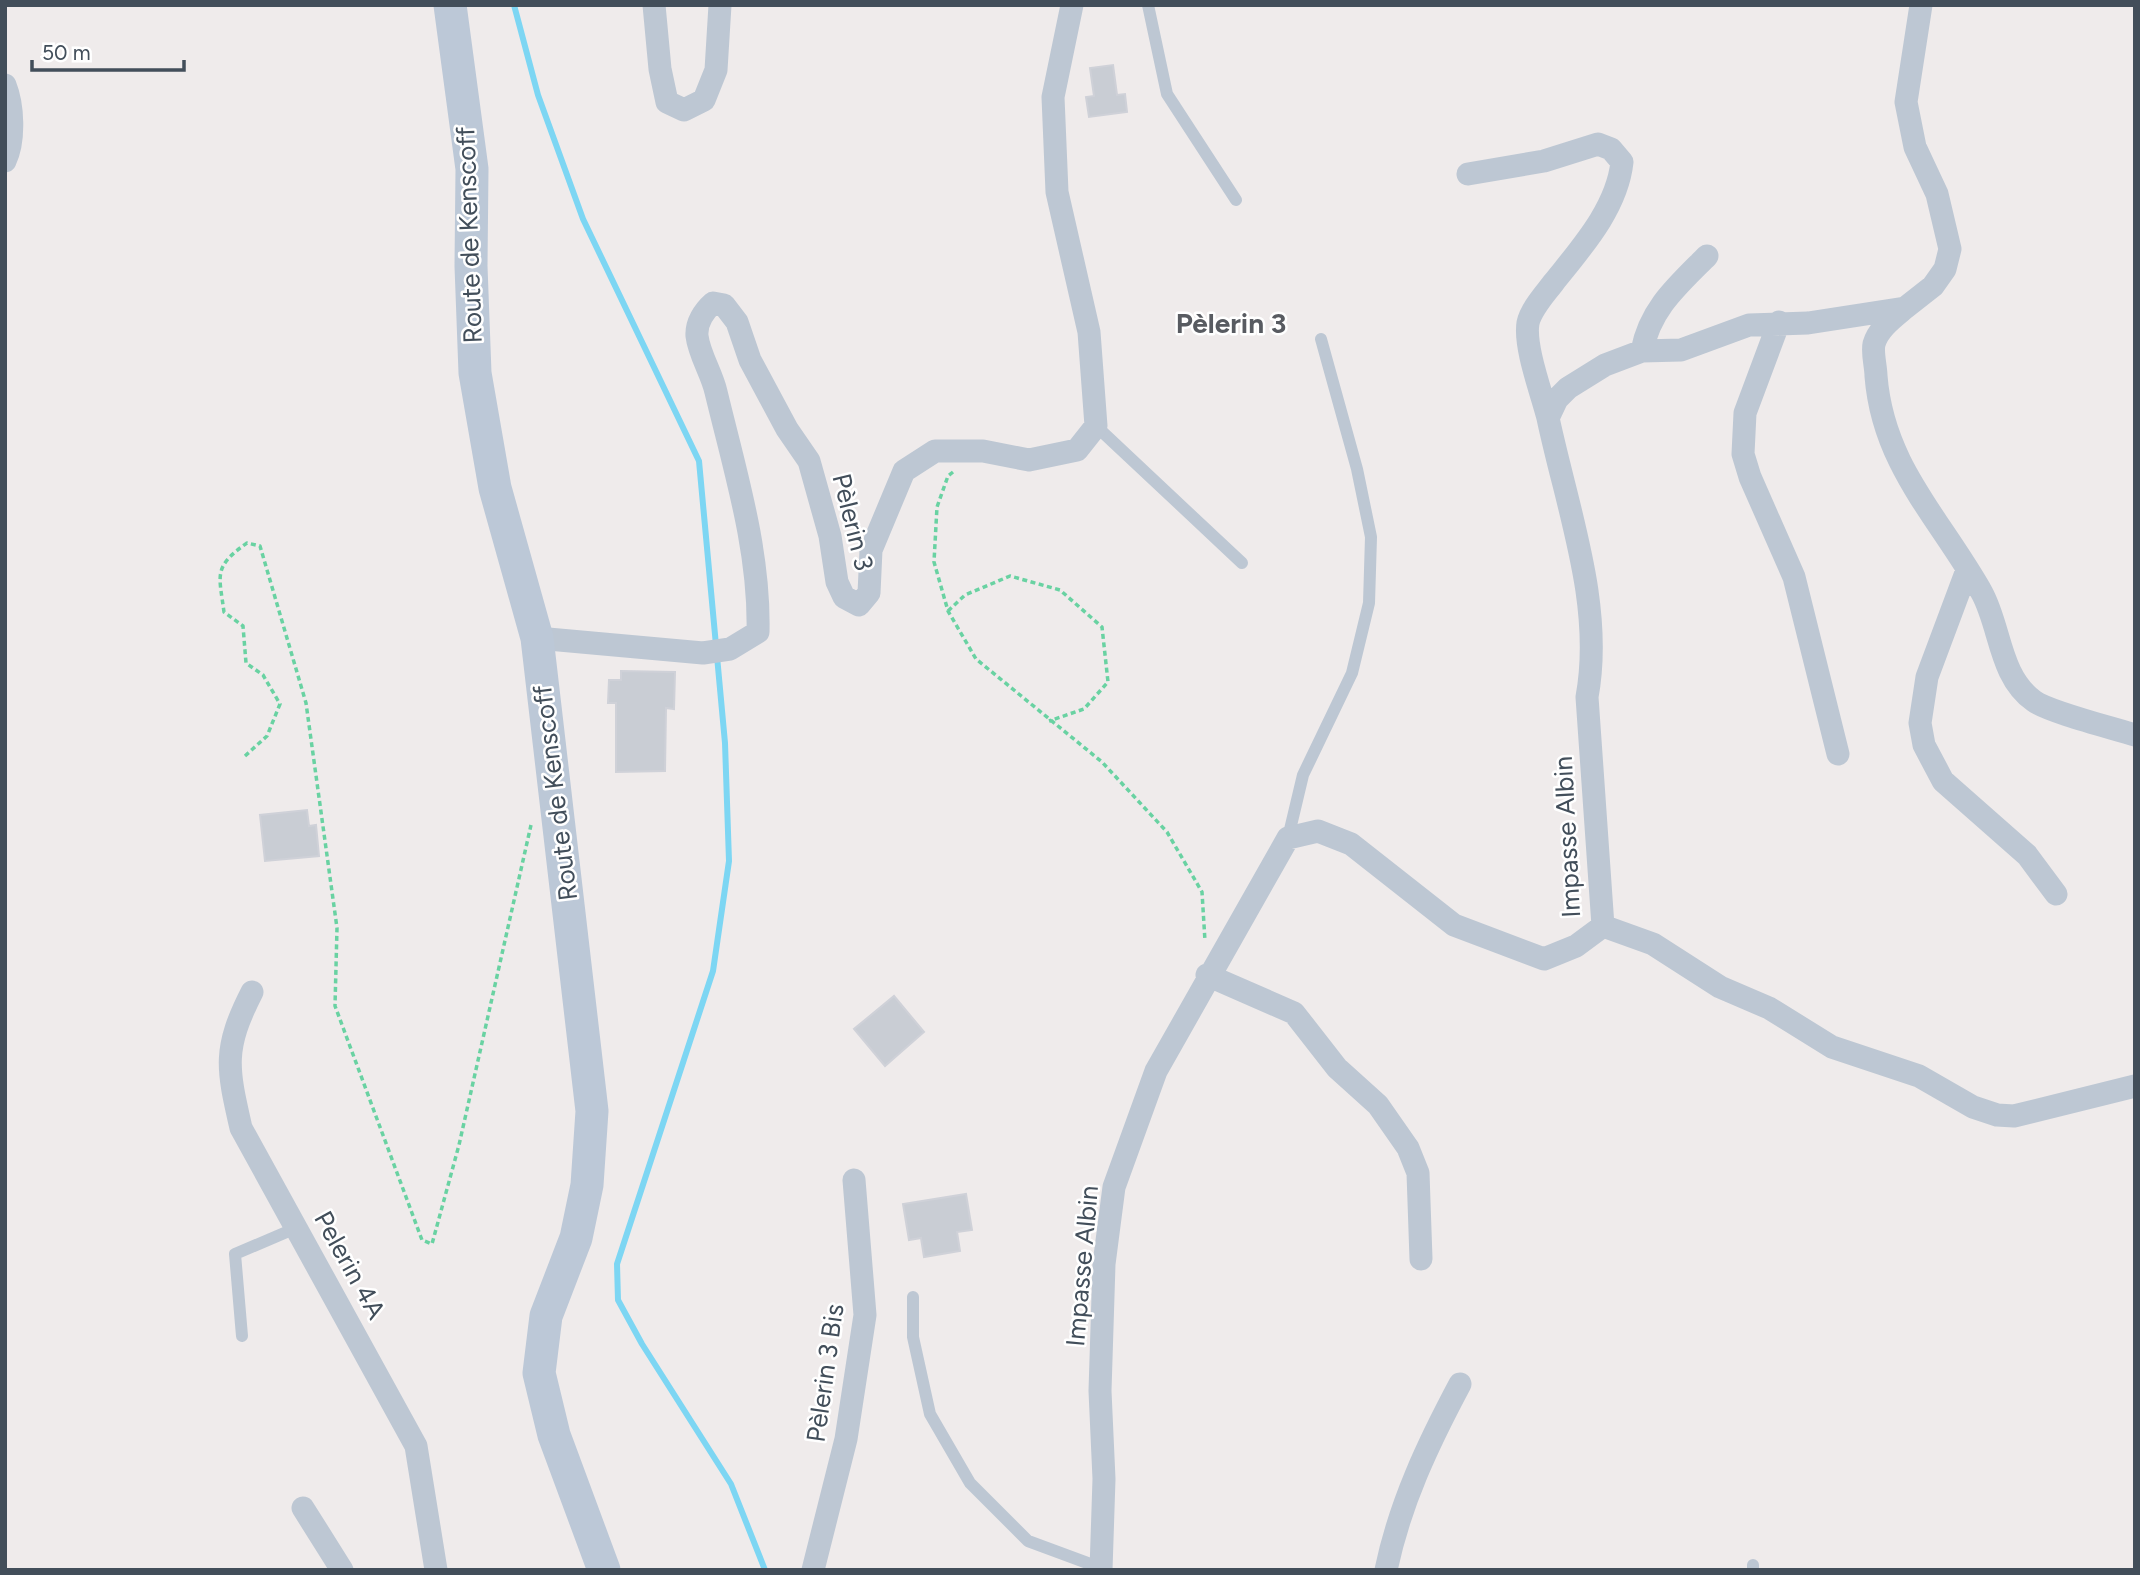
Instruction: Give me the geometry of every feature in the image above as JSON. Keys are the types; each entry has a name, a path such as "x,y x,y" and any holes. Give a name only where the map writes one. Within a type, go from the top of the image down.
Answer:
{"main road":[{"name":"Route de Kenscoff","path":"450,5 472,169 471,266 475,373 495,488 537,638 592,1111 587,1185 576,1238 546,1315 539,1373 554,1435 604,1570"}],"street":[{"path":"653,5 660,69 667,102 684,110 704,100 716,70 720,5"},
{"path":"1072,5 1053,97 1057,192 1089,332 1096,426"},
{"path":"1920,5 1906,102 1914,146 1937,194 1950,249 1945,269 1939,277 1883,327 1874,345 1877,388 1887,437 1915,491 1983,595 2001,651 2015,682 2035,702 2135,735"},
{"path":"5,85 10,100 9,152 5,161"},
{"name":"Impasse Albin","path":"1101,1569 1104,1479 1100,1391 1104,1264 1114,1187 1156,1071 1207,975 1287,838 1318,831 1352,844 1454,925 1544,958 1576,946 1603,926 1587,697 1593,665 1590,618 1579,552 1528,339 1528,322 1543,297 1599,224 1620,176 1622,162 1611,149 1598,144 1544,161 1468,174"},
{"path":"1642,351 1647,327 1663,300 1707,256"},
{"name":"Pèlerin 3","path":"537,638 703,653 730,649 758,632 759,591 734,467 714,382 697,335 703,313 713,303 724,305 737,322 750,360 787,429 809,461 830,536 837,582 844,597 859,605 869,593 871,550 904,471 935,451 983,451 1029,460 1077,450 1096,426"},
{"path":"1548,418 1557,399 1568,388 1605,365 1642,351 1681,350 1749,325 1779,321 1808,323 1905,308"},
{"path":"1779,321 1745,413 1743,454 1750,477 1794,577 1838,754"},
{"path":"1966,570 1927,677 1920,723 1924,745 1943,781 2027,855 2056,894"},
{"path":"1603,926 1653,944 1720,987 1769,1008 1832,1047 1919,1076 1973,1107 1997,1115 2014,1116 2135,1086"},
{"path":"1207,975 1294,1013 1337,1068 1378,1105 1408,1147 1418,1173 1421,1259"},
{"name":"Pelerin 4A","path":"252,992 235,1024 228,1071 241,1128 416,1446 436,1570"},
{"name":"Pèlerin 3 Bis","path":"813,1570 846,1439 865,1315 854,1180"},
{"path":"1387,1570 1395,1526 1425,1450 1460,1384"},
{"path":"303,1508 342,1570"}],"lane":[{"path":"1148,5 1167,94 1237,200"},
{"path":"1287,838 1303,775 1352,673 1369,603 1371,537 1357,469 1321,339"},
{"path":"1096,426 1242,563"},
{"path":"242,1336 235,1254 296,1228"},
{"path":"913,1297 914,1337 930,1414 970,1483 1028,1541 1101,1569"}],"path":[{"path":"983,451 947,476 937,507 934,562 948,611 976,659 1102,762 1167,832 1202,892 1207,975"},
{"path":"245,756 267,736 280,705 263,676 246,663 243,625 224,612 219,578 223,561 247,543 260,547 306,703 337,929 335,1006 422,1240 432,1244 459,1145 531,825"},
{"path":"948,611 965,595 1010,576 1060,590 1102,627 1108,682 1084,709 1049,721"}],"building":[{"path":"1113,65 1117,95 1125,94 1127,112 1089,117 1086,97 1094,96 1090,68"},
{"path":"621,671 675,672 674,709 666,708 665,771 616,772 616,703 608,703 609,680 621,680"},
{"path":"307,810 309,826 316,825 319,856 265,861 260,815"},
{"path":"894,996 924,1032 885,1066 854,1029"},
{"path":"966,1194 972,1230 957,1232 960,1251 924,1257 921,1238 909,1240 903,1204"}],"waterway":[{"path":"514,5 538,95 583,219 699,461 725,743 729,861 713,971 617,1264 618,1300 642,1344 731,1484 765,1570"}],"district":[{"name":"Pèlerin 3","path":"1231,323"}]}
